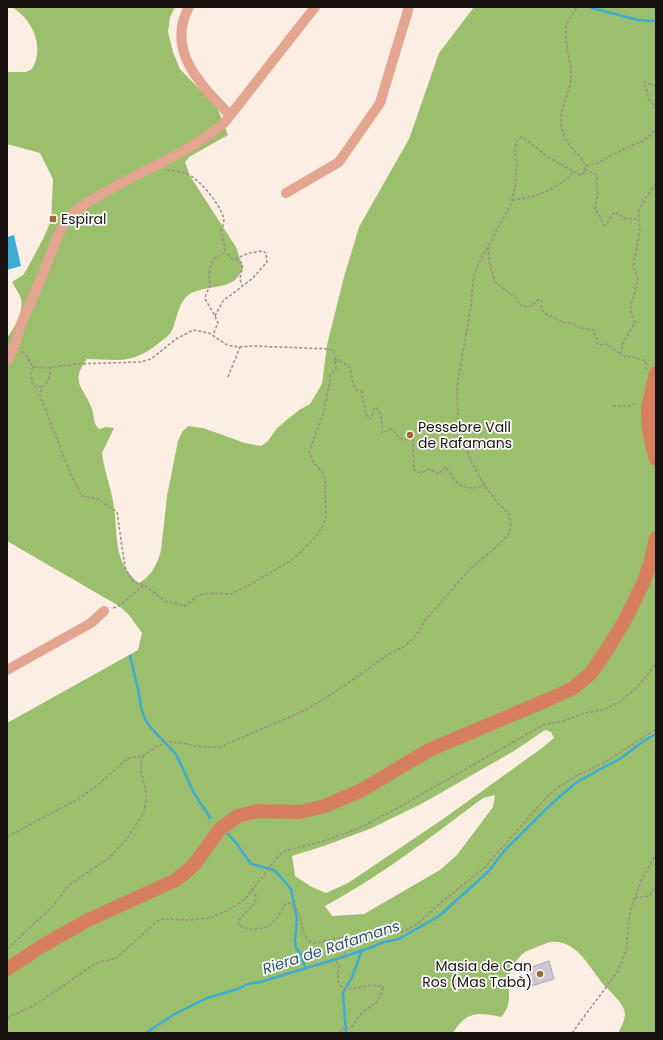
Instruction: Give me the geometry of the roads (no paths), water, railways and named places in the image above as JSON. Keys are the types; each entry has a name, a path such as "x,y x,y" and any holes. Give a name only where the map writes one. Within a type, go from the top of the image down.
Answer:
{"main road":[{"path":"651,374 648,408 649,431 656,459"},
{"path":"7,969 42,946 88,920 168,884 180,877 193,866 220,828 238,816 246,813 257,812 300,812 318,809 334,803 362,790 429,750 573,688 590,674 624,622 645,579 656,538"}],"street":[{"path":"189,7 185,14 182,27 184,52 188,64 206,90 230,115"},
{"path":"7,361 40,281 54,242 67,221 89,201 201,140 217,129 230,115 316,7"},
{"path":"286,193 339,162 380,103 409,7"},
{"path":"7,670 92,623 104,611"}],"water":[{"path":"14,235 21,266 7,270 7,237"}],"waterway":[{"path":"592,8 638,20 656,21"},
{"path":"130,656 144,717 150,727 176,754 193,791 210,818"},
{"name":"Riera de Rafamans","path":"146,1033 173,1015 207,998 238,989 248,984 260,982 343,957 384,942 399,939 439,916 489,871 504,851 548,807 577,782 621,758 645,740 656,734"},
{"path":"228,834 251,864 274,870 291,889 297,919 295,940 296,948 301,955 305,968"},
{"path":"346,1033 343,993 352,977 362,950"}],"place":[{"name":"Espiral","path":"53,219"},
{"name":"Pessebre Vall de Rafamans","path":"410,435"},
{"name":"Masia de Can Ros (Mas Tabà)","path":"540,974"}]}
